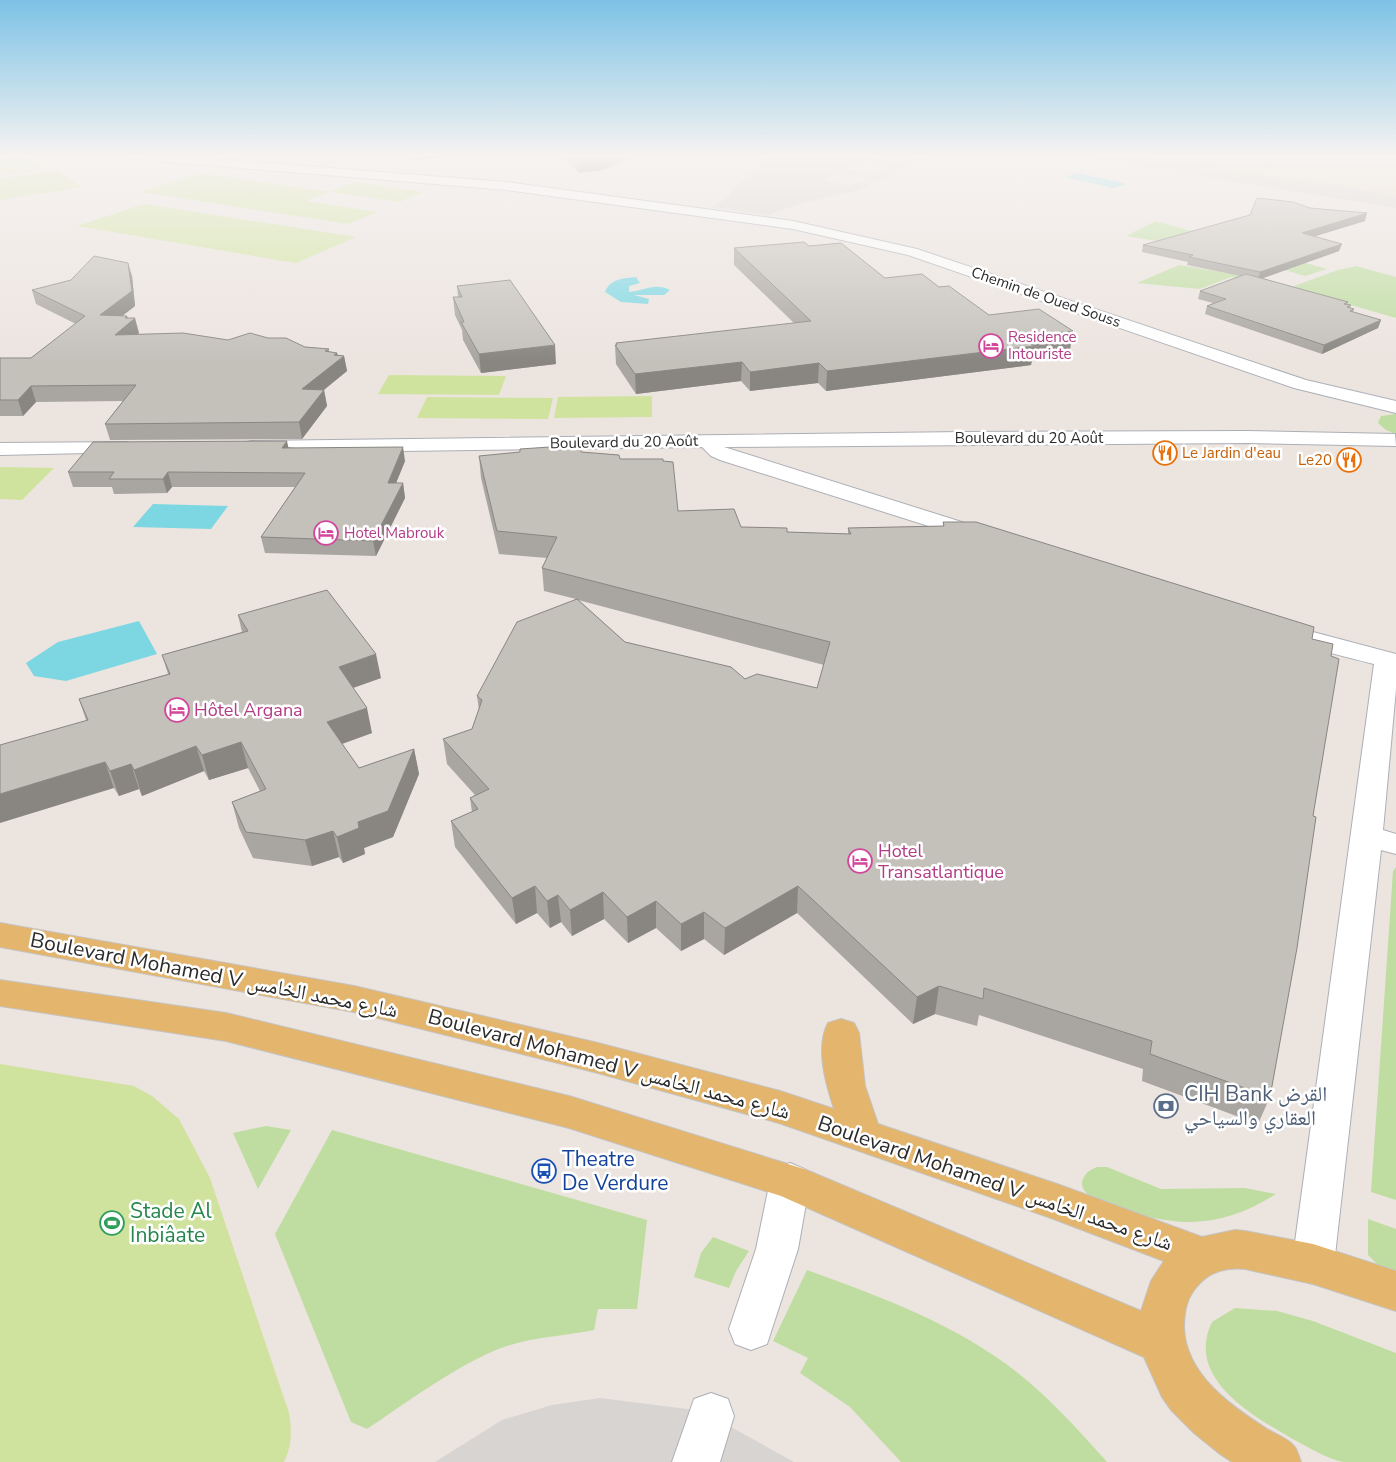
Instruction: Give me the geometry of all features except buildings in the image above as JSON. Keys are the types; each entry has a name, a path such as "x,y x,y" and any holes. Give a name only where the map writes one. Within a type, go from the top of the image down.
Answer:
{"main road":[{"name":"Boulevard Mohamed V شارع محمد الخامس","path":"0,935 354,999 617,1064 780,1108 1057,1202 1201,1256"},
{"path":"0,993 226,1027 569,1112 790,1181 1162,1342"},
{"path":"841,1033 841,1066 848,1101 864,1136"},
{"name":"Boulevard Mohamed V شارع محمد الخامس","path":"1277,1462 1208,1416 1178,1381 1162,1342 1162,1305 1176,1276 1201,1256 1235,1250 1313,1264 1396,1291"}],"street":[{"name":"Chemin de Oued Souss","path":"782,224 912,252 1300,384 1396,408"},
{"name":"Chemin de Oued Souss","path":"1300,384 1363,421 1374,431 1396,440"},
{"path":"1363,421 1372,412 1396,408"},
{"name":"Boulevard du 20 Août","path":"1247,437 1363,421"},
{"name":"Boulevard du 20 Août","path":"235,447 1247,437 1396,440"},
{"path":"706,441 718,452 727,456 998,541"},
{"path":"0,449 148,448"},
{"path":"1258,621 1304,637 1330,642 1392,661 1379,708 1381,840 1321,1183 1313,1264"},
{"path":"752,1329 777,1249 790,1181"},
{"path":"696,1462 711,1416"}],"green space":[{"path":"82,224 274,224 356,237 296,263 77,226"},
{"path":"1150,224 1167,224 1327,269 1305,276 1262,263 1185,246 1126,236"},
{"path":"1179,265 1215,271 1219,269 1270,283 1231,277 1200,289 1137,283"},
{"path":"1356,266 1396,277 1396,318 1303,291 1294,286 1338,270"},
{"path":"389,375 506,376 499,395 378,394"},
{"path":"652,396 652,417 554,418 558,397"},
{"path":"427,397 553,398 548,419 417,418"},
{"path":"1396,414 1396,434 1386,430 1378,423 1381,416"},
{"path":"0,467 54,468 22,500 0,499"},
{"path":"1396,867 1396,1200 1371,1192 1393,871"},
{"name":"Stade Al Inbiâate","path":"0,1064 134,1086 152,1096 179,1119 210,1178 289,1413 291,1438 284,1462 0,1462"},
{"path":"266,1126 291,1130 258,1189 233,1133"},
{"path":"332,1130 647,1220 637,1309 598,1309 594,1330 537,1339 504,1347 470,1362 367,1429 351,1422 275,1234"},
{"path":"1097,1167 1107,1167 1161,1189 1245,1188 1276,1194 1245,1210 1214,1220 1180,1222 1165,1220 1128,1212 1095,1199 1085,1191 1082,1182 1087,1173"},
{"path":"1368,1219 1396,1229 1396,1272 1381,1268 1368,1255"},
{"path":"713,1237 749,1251 736,1271 729,1288 694,1277 701,1253"},
{"path":"807,1270 924,1316 979,1346 1040,1392 1070,1421 1107,1462 901,1462 850,1407 800,1373 808,1358 773,1341"},
{"path":"1235,1308 1277,1311 1313,1321 1396,1353 1396,1462 1343,1462 1329,1458 1258,1418 1226,1392 1215,1377 1207,1360 1206,1342 1212,1322"}],"shaded area":[{"path":"600,1398 695,1410 711,1416 794,1462 435,1462 502,1420 552,1405"}],"water":[{"path":"636,277 640,283 629,286 629,292 654,287 670,290 664,295 634,295 649,299 648,304 621,302 605,292 610,284 614,282"},
{"path":"153,504 228,506 211,529 133,527"},
{"path":"139,621 157,654 66,681 34,676 26,663 58,642"}],"place":[{"name":"Residence Intouriste","path":"991,346"},
{"name":"Le Jardin d'eau","path":"1165,453"},
{"name":"Le20","path":"1349,460"},
{"name":"Hotel Mabrouk","path":"326,533"},
{"name":"Hôtel Argana","path":"177,710"},
{"name":"Hotel Transatlantique","path":"860,861"},
{"name":"CIH Bank القرض العقاري والسياحي","path":"1166,1106"},
{"name":"Theatre De Verdure","path":"544,1171"},
{"name":"Stade Al Inbiâate","path":"112,1223"}]}
